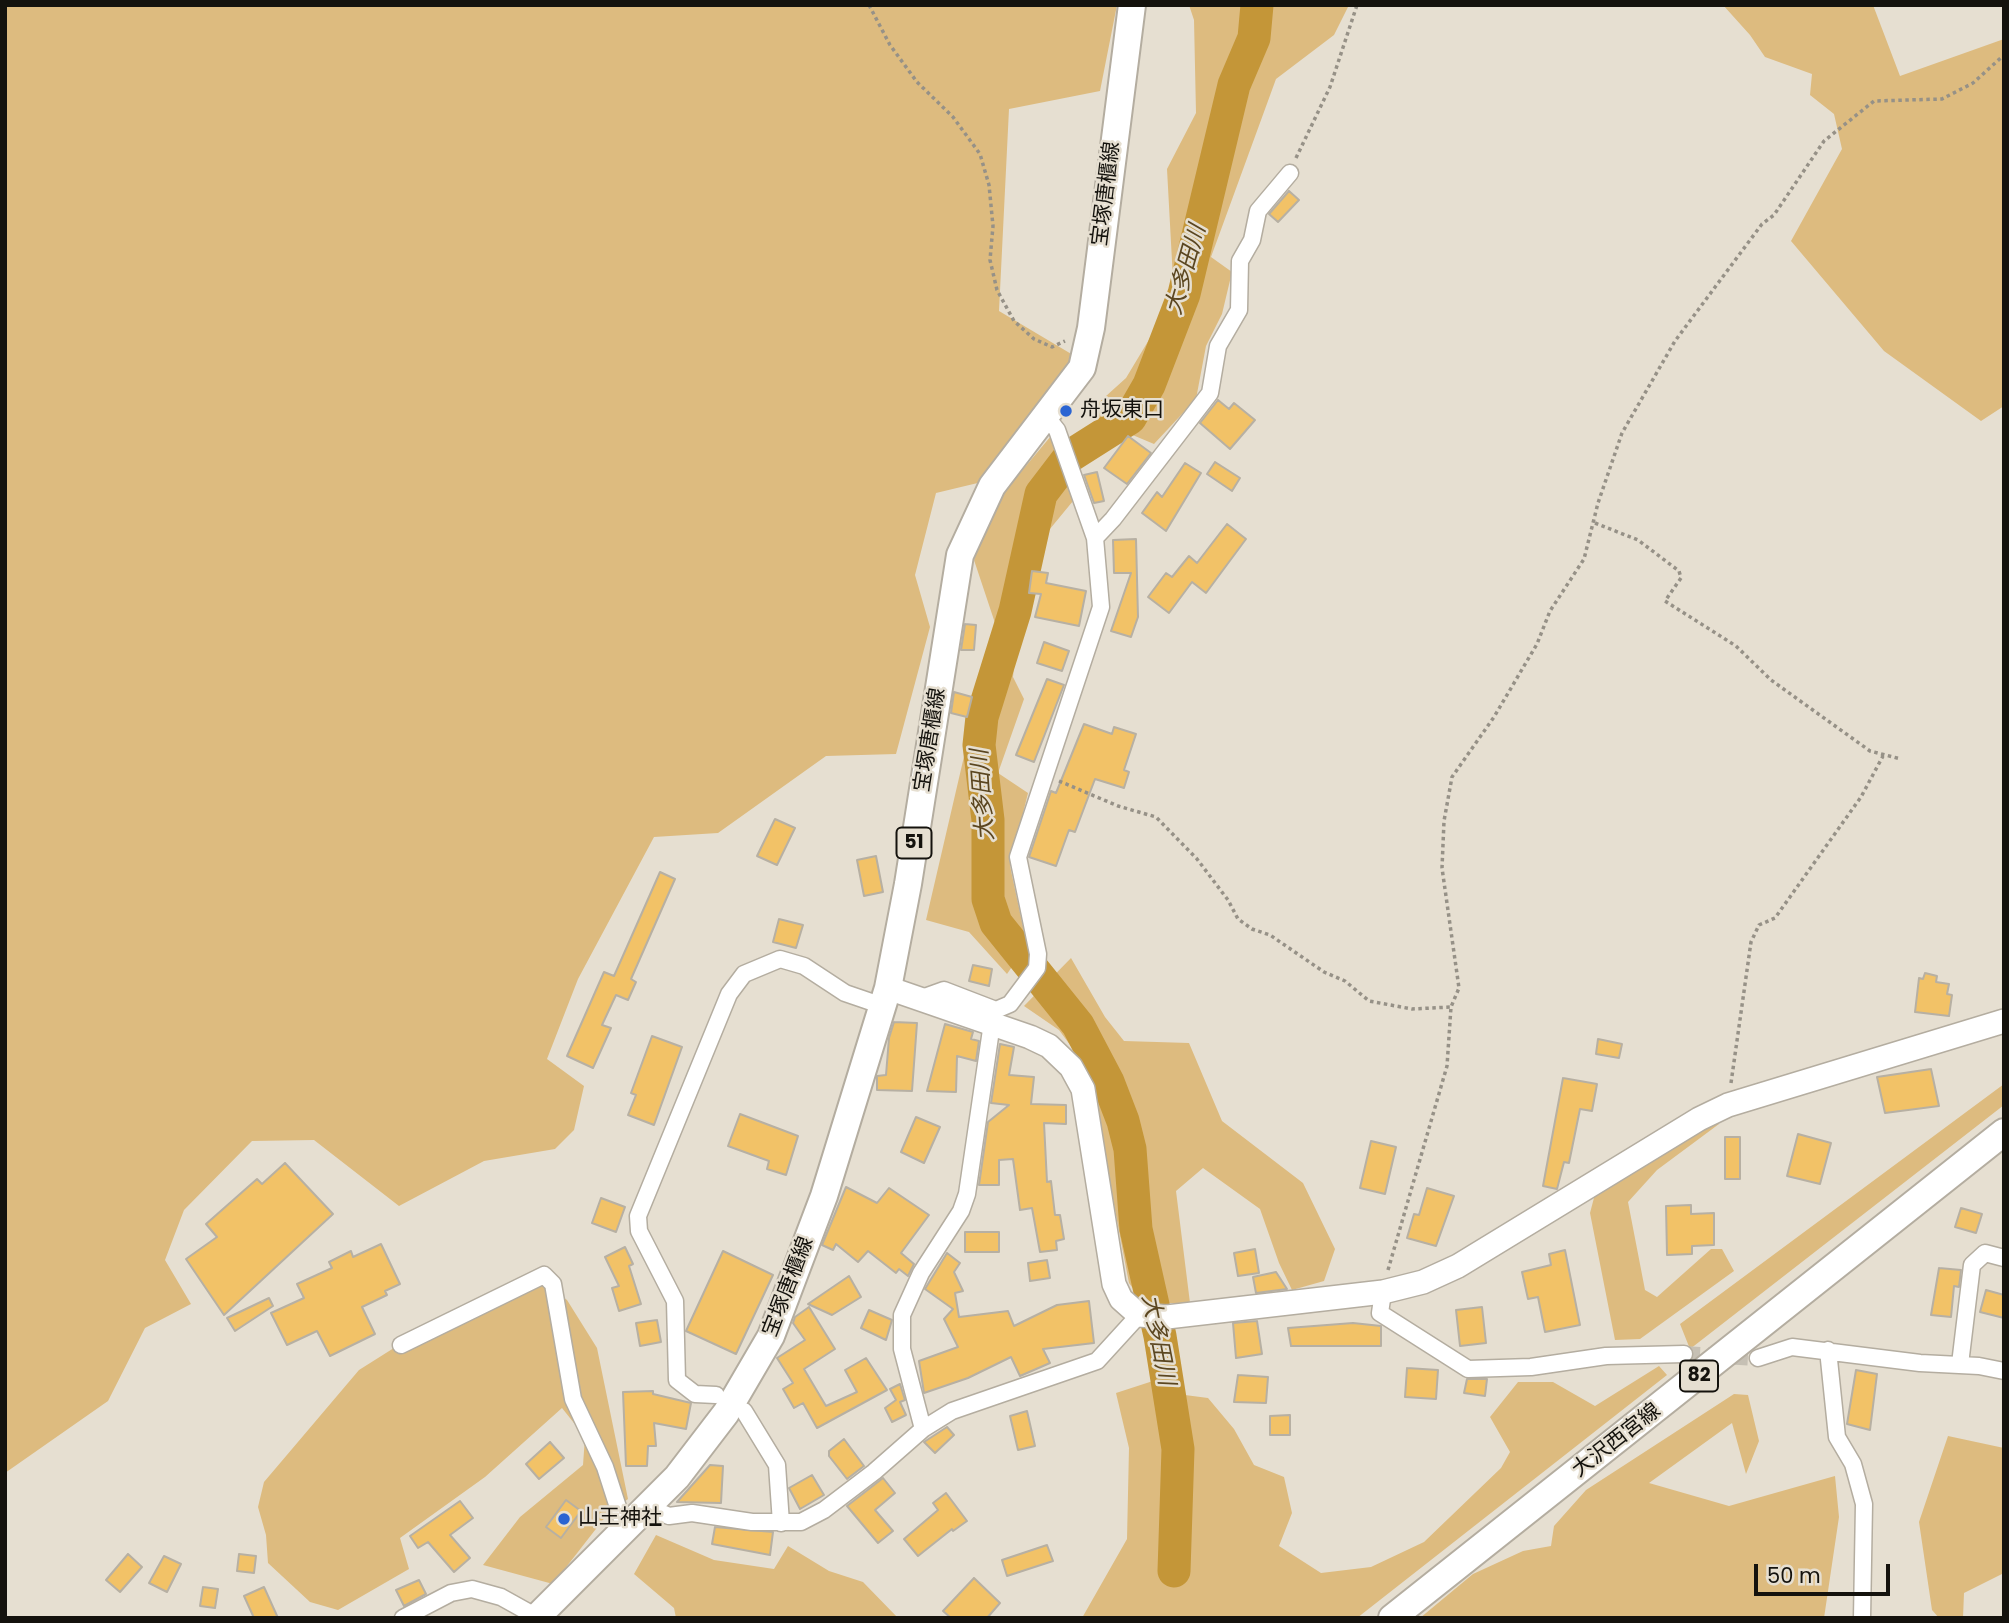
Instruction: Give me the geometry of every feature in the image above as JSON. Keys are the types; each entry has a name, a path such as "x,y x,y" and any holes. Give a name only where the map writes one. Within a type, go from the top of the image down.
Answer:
{"main road":[{"name":"宝塚唐櫃線","path":"537,1617 702,1447 752,1371 771,1336 828,1183 885,997 908,884 960,555 992,486 1082,368 1091,328 1132,5"},
{"name":"大沢西宮線","path":"1392,1618 2004,1132"}],"street":[{"path":"1095,538 1114,519 1210,393 1218,346 1239,310 1240,261 1252,240 1258,211 1290,173"},
{"path":"919,999 943,990 996,1010 1010,1004 1037,968 1038,954 1018,857 1101,607 1095,538 1057,430 1046,416"},
{"path":"716,1395 695,1394 677,1380 675,1301 639,1231 638,1216 729,994 744,974 780,959 804,966 845,993 919,999 992,1023 1049,1046 1078,1077 1083,1089 1114,1284 1121,1300 1139,1315 1167,1317 1382,1292 1423,1282 1458,1266 1688,1126 1728,1105 2004,1021"},
{"path":"923,1429 902,1349 902,1315 921,1273 961,1211 967,1194 992,1023"},
{"path":"1960,1364 1972,1265 1985,1253 2004,1258"},
{"path":"401,1345 544,1275 553,1284 573,1399 605,1466 625,1529"},
{"path":"1382,1292 1381,1313 1468,1369 1531,1367 1606,1356 1685,1354"},
{"path":"646,1507 670,1516 692,1513 781,1523 801,1522 824,1510 874,1472 923,1429 952,1411 1097,1361 1139,1315"},
{"path":"1758,1358 1792,1347 2004,1371"},
{"path":"1828,1350 1837,1437 1853,1464 1864,1504 1862,1618"},
{"path":"744,1411 777,1465 781,1523"},
{"path":"403,1618 451,1593 472,1589 501,1597 537,1617"}],"path":[{"path":"869,5 890,45 917,82 953,117 979,154 990,199 993,226 990,260 997,290 1014,321 1034,339 1052,347 1091,328"},
{"path":"1290,173 1311,121 1330,87 1357,5"},
{"path":"1382,1292 1447,1066 1451,1007 1459,988 1442,869 1444,821 1452,776 1494,717 1537,643 1550,611 1584,559 1598,503 1622,433 1675,341 1762,224 1774,215 1824,141 1874,102 1942,99 1973,83 2004,55"},
{"path":"1595,523 1638,540 1679,571 1681,578 1665,601 1736,646 1771,680 1870,751 1901,759"},
{"path":"1728,1105 1751,942 1759,925 1775,918 1861,797 1883,756"},
{"path":"1046,776 1118,806 1156,817 1197,859 1228,900 1238,919 1252,929 1270,934 1324,972 1345,981 1369,1001 1412,1009 1451,1007"}],"shaded area":[{"path":"5,5 1117,5 1100,91 1009,109 999,311 1073,355 1038,422 986,481 936,493 915,575 930,627 896,754 826,756 718,833 654,837 578,979 547,1059 584,1086 574,1130 555,1149 484,1161 399,1206 314,1140 252,1141 184,1210 165,1260 191,1304 145,1328 108,1401 5,1473"},
{"path":"1189,5 1349,5 1334,35 1276,79 1211,257 1232,272 1222,314 1206,346 1196,399 1154,444 1085,415 1126,378 1174,298 1167,169 1196,113 1194,20"},
{"path":"1723,5 1873,5 1900,76 2004,39 2004,406 1981,421 1884,351 1791,241 1842,149 1834,114 1810,95 1812,74 1765,57 1750,35"},
{"path":"1056,430 1073,501 1031,552 1019,613 1013,677 1024,699 998,773 1028,793 1010,866 1027,945 1007,974 969,932 926,920 995,623 974,560 994,504"},
{"path":"1071,958 1105,1017 1124,1041 1189,1043 1222,1121 1303,1183 1335,1249 1324,1281 1292,1290 1279,1263 1260,1209 1203,1168 1176,1191 1190,1303 1144,1303 1129,1283 1088,1069 1059,1030 1024,1006"},
{"path":"2004,1084 2004,1105 1690,1349 1680,1324"},
{"path":"1708,1122 1719,1124 1657,1170 1628,1202 1645,1290 1657,1297 1711,1249 1722,1249 1734,1271 1640,1339 1615,1340 1590,1213 1595,1194"},
{"path":"535,1276 567,1300 597,1348 628,1499 606,1516 553,1584 483,1565 520,1517 583,1465 585,1437 562,1408 485,1477 400,1538 409,1569 338,1610 310,1602 268,1563 266,1535 258,1507 264,1482 359,1370 405,1341"},
{"path":"1659,1366 1667,1375 1357,1618 1082,1618 1127,1539 1129,1448 1116,1393 1156,1380 1185,1395 1208,1398 1234,1429 1254,1465 1284,1477 1292,1513 1279,1546 1321,1573 1371,1567 1424,1542 1501,1468 1510,1452 1490,1417 1518,1382 1553,1382 1595,1406"},
{"path":"1734,1394 1748,1395 1759,1441 1746,1474 1732,1423 1649,1483 1729,1506 1835,1476 1839,1517 1824,1618 1420,1618 1473,1574 1523,1551 1551,1546 1554,1526 1586,1490"},
{"path":"1948,1436 2004,1448 2004,1573 1964,1593 1963,1618 1939,1618 1932,1610 1919,1522"},
{"path":"656,1535 714,1560 774,1569 788,1546 829,1571 863,1582 898,1618 676,1618 674,1608 634,1574"}],"building":[{"path":"1289,191 1299,200 1278,222 1269,214"},
{"path":"1218,400 1229,409 1234,403 1255,420 1230,449 1200,423"},
{"path":"1128,436 1151,453 1127,484 1104,468"},
{"path":"1215,462 1240,478 1232,491 1207,474"},
{"path":"1185,463 1201,473 1166,531 1142,513 1157,492 1162,497"},
{"path":"1097,472 1104,501 1094,503 1084,475"},
{"path":"1227,524 1246,539 1206,593 1192,582 1169,613 1148,597 1166,573 1172,577 1189,556 1197,563"},
{"path":"1136,539 1138,617 1131,637 1111,631 1131,573 1114,573 1113,540"},
{"path":"1032,571 1048,573 1046,583 1086,591 1079,626 1035,617 1041,594 1029,593"},
{"path":"965,624 976,625 974,650 961,650"},
{"path":"1044,642 1069,651 1062,671 1037,663"},
{"path":"1047,679 1064,685 1034,762 1016,755"},
{"path":"954,692 972,697 967,717 951,713"},
{"path":"1084,724 1112,734 1114,727 1136,734 1124,770 1129,772 1124,788 1095,779 1075,832 1069,830 1056,866 1029,857 1051,791 1056,793"},
{"path":"775,819 795,828 777,865 757,856"},
{"path":"876,856 883,892 864,896 857,860"},
{"path":"660,872 675,879 631,979 636,982 628,1000 616,995 602,1025 611,1028 593,1068 567,1056 604,972 614,976"},
{"path":"779,919 803,925 796,948 773,942"},
{"path":"973,965 992,969 989,986 969,981"},
{"path":"1925,973 1937,976 1936,982 1949,984 1947,994 1952,995 1949,1016 1915,1012 1919,978 1923,979"},
{"path":"894,1022 917,1023 912,1091 877,1090 877,1076 886,1075 889,1038"},
{"path":"945,1024 973,1032 971,1039 979,1041 976,1061 957,1056 956,1092 927,1091"},
{"path":"652,1036 682,1047 654,1125 628,1115 636,1095 631,1093"},
{"path":"1598,1039 1622,1044 1619,1058 1596,1054"},
{"path":"1000,1044 1014,1047 1009,1075 1034,1077 1031,1104 1066,1105 1066,1124 1044,1123 1047,1182 1051,1181 1055,1215 1060,1215 1064,1239 1056,1241 1057,1250 1040,1252 1032,1208 1020,1210 1013,1159 999,1160 999,1185 979,1185 988,1122 1009,1105 991,1103"},
{"path":"1931,1069 1939,1106 1885,1113 1877,1077"},
{"path":"1563,1078 1597,1084 1592,1111 1580,1109 1569,1163 1564,1162 1557,1189 1543,1186"},
{"path":"740,1114 798,1136 786,1175 767,1169 769,1161 728,1146"},
{"path":"916,1117 940,1127 924,1163 901,1152"},
{"path":"1798,1134 1831,1143 1820,1184 1787,1176"},
{"path":"1725,1137 1740,1137 1740,1179 1725,1179"},
{"path":"1371,1141 1396,1147 1385,1194 1360,1188"},
{"path":"285,1163 333,1214 224,1315 186,1259 217,1237 206,1224 257,1179 262,1184"},
{"path":"846,1187 877,1203 889,1188 929,1215 901,1253 914,1264 908,1276 899,1269 896,1273 868,1251 858,1262 836,1244 833,1250 822,1245"},
{"path":"1427,1188 1454,1196 1436,1246 1407,1238 1414,1214 1419,1215"},
{"path":"601,1198 625,1207 616,1232 592,1223"},
{"path":"1691,1205 1691,1214 1714,1213 1714,1245 1692,1246 1692,1254 1667,1255 1666,1206"},
{"path":"1961,1208 1982,1214 1976,1233 1955,1227"},
{"path":"965,1232 999,1232 999,1252 965,1252"},
{"path":"381,1244 400,1284 385,1291 387,1295 362,1307 375,1334 330,1356 317,1331 287,1345 271,1313 304,1298 297,1284 332,1268 329,1262 351,1251 353,1257"},
{"path":"625,1247 633,1264 629,1266 641,1304 619,1311 612,1288 619,1286 605,1257"},
{"path":"1255,1249 1259,1273 1238,1276 1234,1253"},
{"path":"1565,1250 1580,1325 1545,1332 1538,1297 1528,1299 1522,1272 1551,1265 1549,1254"},
{"path":"723,1251 773,1275 736,1354 686,1331"},
{"path":"947,1253 960,1263 954,1272 963,1291 955,1293 959,1317 1008,1311 1014,1326 1057,1305 1089,1301 1094,1343 1043,1349 1050,1363 1020,1376 1011,1357 968,1378 924,1393 919,1361 958,1347 944,1319 953,1309 925,1289"},
{"path":"1047,1260 1050,1278 1030,1281 1028,1263"},
{"path":"1939,1268 1961,1270 1959,1287 1954,1286 1951,1317 1931,1315"},
{"path":"1276,1272 1287,1289 1256,1293 1253,1277"},
{"path":"849,1276 861,1297 832,1315 808,1304"},
{"path":"1986,1290 2004,1295 2004,1318 1980,1312"},
{"path":"269,1298 273,1306 235,1331 227,1318"},
{"path":"809,1307 835,1349 804,1369 826,1406 857,1392 845,1370 866,1358 887,1390 817,1428 803,1403 794,1408 783,1389 793,1383 777,1358 805,1340 793,1323 795,1317"},
{"path":"1482,1307 1486,1343 1460,1346 1456,1310"},
{"path":"869,1310 892,1320 886,1340 861,1328"},
{"path":"657,1320 661,1342 640,1346 636,1323"},
{"path":"1257,1321 1262,1354 1236,1358 1233,1323"},
{"path":"1353,1323 1381,1326 1381,1346 1291,1346 1288,1328"},
{"path":"1407,1368 1438,1370 1436,1399 1405,1397"},
{"path":"1856,1370 1877,1374 1870,1430 1847,1424"},
{"path":"1238,1375 1268,1377 1266,1403 1234,1402"},
{"path":"1467,1379 1487,1379 1485,1396 1464,1393"},
{"path":"900,1384 905,1400 900,1402 906,1415 892,1422 885,1408 896,1400 890,1389"},
{"path":"653,1391 653,1394 691,1403 686,1429 654,1423 656,1446 648,1446 647,1466 626,1466 623,1392"},
{"path":"1027,1411 1035,1446 1018,1450 1010,1416"},
{"path":"1290,1415 1290,1435 1270,1435 1270,1416"},
{"path":"947,1427 954,1435 935,1453 924,1442"},
{"path":"844,1439 864,1466 847,1479 829,1456 829,1451"},
{"path":"550,1442 564,1458 539,1479 526,1464"},
{"path":"710,1465 723,1466 721,1503 677,1502"},
{"path":"812,1475 824,1495 800,1509 789,1488"},
{"path":"883,1478 895,1493 875,1510 893,1531 878,1543 847,1506"},
{"path":"946,1493 967,1521 953,1531 952,1529 918,1556 904,1539 938,1510 933,1503"},
{"name":"山王神社","path":"566,1500 581,1511 561,1538 546,1527"},
{"path":"460,1501 473,1518 450,1535 470,1558 454,1572 428,1542 418,1548 410,1536"},
{"path":"715,1527 773,1532 770,1555 712,1544"},
{"path":"1047,1545 1053,1561 1007,1576 1002,1560"},
{"path":"128,1554 142,1567 120,1592 106,1580"},
{"path":"239,1554 256,1556 254,1573 237,1571"},
{"path":"164,1556 181,1564 167,1592 149,1583"},
{"path":"974,1578 1000,1603 987,1618 951,1618 943,1611"},
{"path":"419,1580 426,1594 404,1606 396,1590"},
{"path":"203,1587 218,1589 215,1608 200,1606"},
{"path":"264,1587 278,1618 254,1618 244,1596"}],"waterway":[{"name":"大多田川","path":"1174,1571 1178,1449 1160,1336 1136,1229 1130,1149 1108,1082 1078,1025 996,923 988,899 988,820 979,745 982,717 1015,611 1041,494 1070,456 1130,418 1149,385 1184,294 1234,85 1254,38 1257,5"}],"tunnel":[{"path":"1684,1354 1758,1358"}],"place":[{"name":"舟坂東口","path":"1066,411"},
{"name":"山王神社","path":"564,1519"}]}
